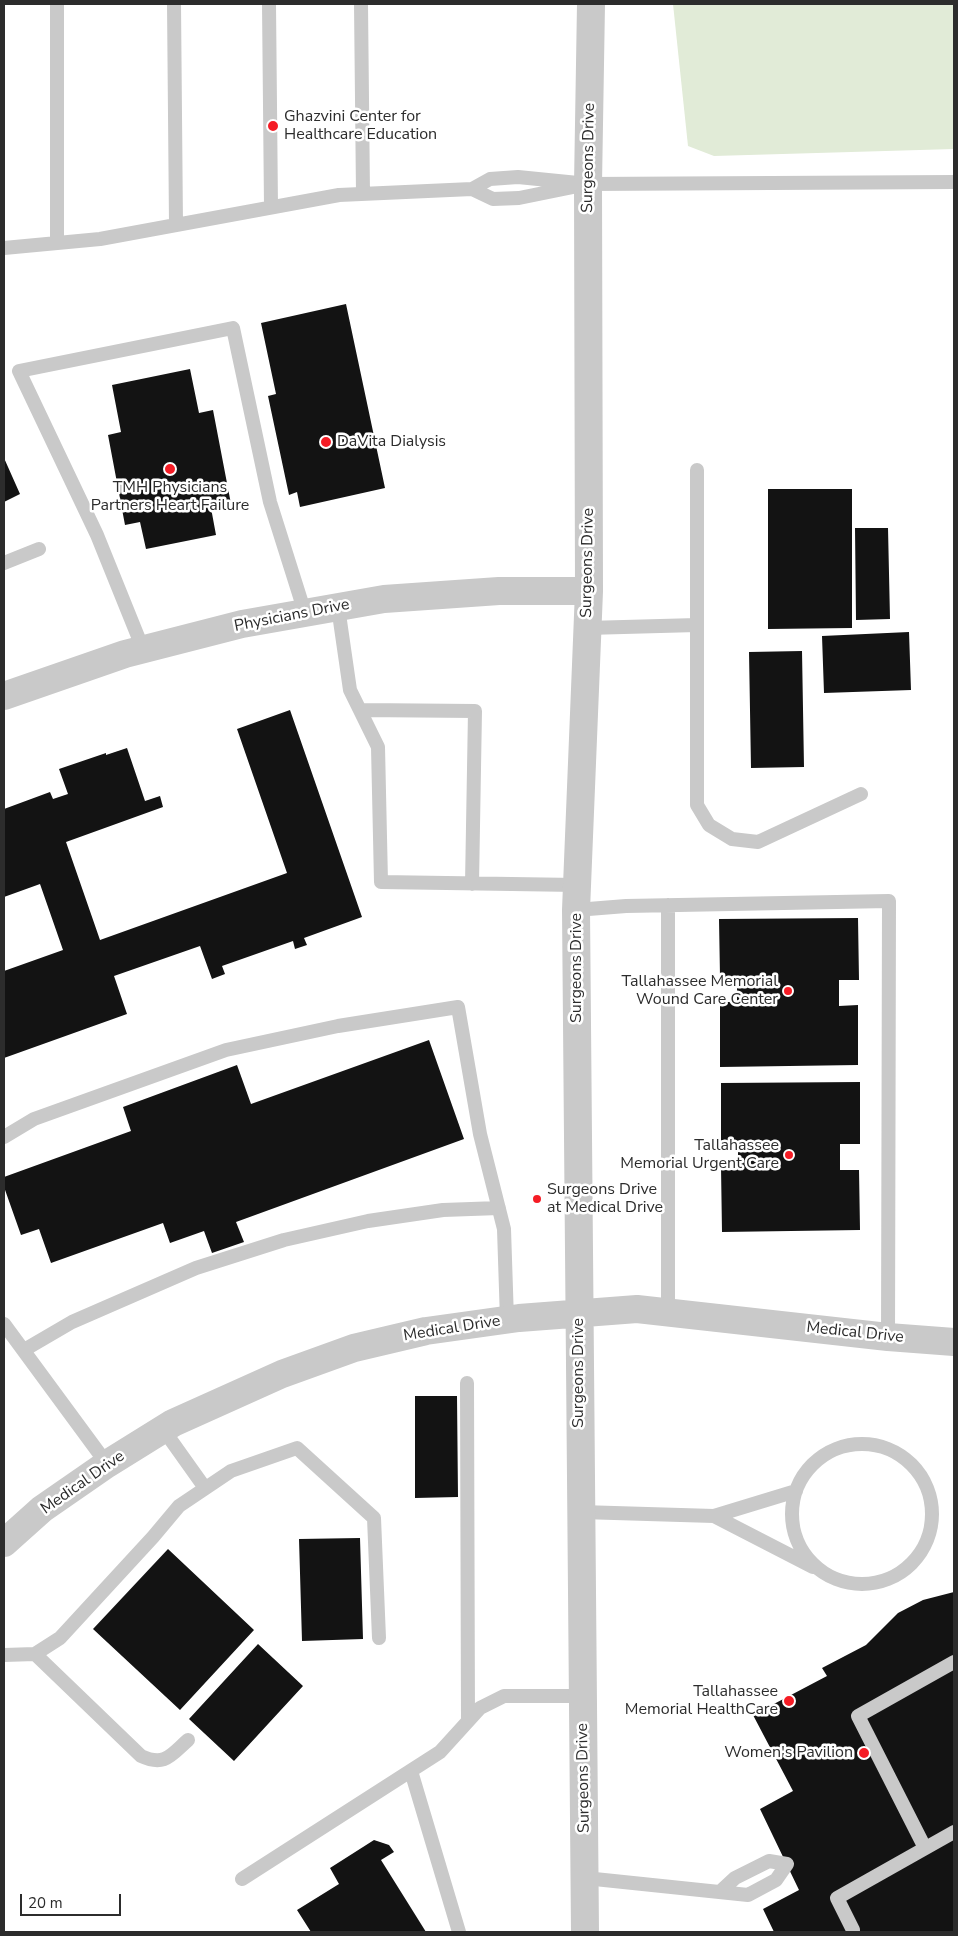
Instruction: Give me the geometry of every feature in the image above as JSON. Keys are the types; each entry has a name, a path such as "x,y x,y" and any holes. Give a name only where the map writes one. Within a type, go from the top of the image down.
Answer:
{"street":[{"name":"Surgeons Drive","path":"585,1932 577,898 589,591 588,184 591,4"},
{"name":"Physicians Drive","path":"4,696 143,649 242,624 384,599 500,590 589,591"},
{"name":"Medical Drive","path":"8,1533 107,1464 163,1429 220,1400 282,1374 354,1348 426,1331 507,1320 636,1309 888,1337 954,1342"}],"lane":[{"path":"57,4 57,243"},
{"path":"174,4 176,225"},
{"path":"269,4 271,207"},
{"path":"361,4 363,194"},
{"path":"472,189 490,178 518,177 588,184 954,182"},
{"path":"4,248 100,239 339,195 472,189 493,199 519,198 588,184"},
{"path":"143,649 97,535 18,371 233,328 270,502 305,613"},
{"path":"698,470 697,805 709,825 732,840 758,842 861,794"},
{"path":"4,564 39,549"},
{"path":"338,607 350,690 378,747 381,882 472,884 577,898 668,905 889,901 888,1337"},
{"path":"587,628 697,625"},
{"path":"361,710 475,711 472,884"},
{"path":"668,905 668,1312"},
{"path":"4,1137 34,1119 226,1050 338,1026 458,1007 480,1134 504,1229 507,1320"},
{"path":"24,1350 72,1322 196,1268 284,1240 368,1221 443,1210 499,1208"},
{"path":"4,1324 107,1464"},
{"path":"467,1383 468,1721"},
{"path":"163,1429 205,1488"},
{"path":"714,1516 821,1571 841,1581 863,1584 886,1580 907,1568 923,1549 931,1526 932,1502 924,1479 909,1461 888,1448 864,1443 842,1447 822,1456 806,1472 796,1491 792,1513 796,1535 806,1555 821,1571"},
{"path":"4,1655 35,1654 60,1638 179,1506 231,1470 297,1448 374,1518 379,1638"},
{"path":"581,1512 714,1516 796,1491"},
{"path":"35,1654 141,1756 152,1762 168,1759 188,1740"},
{"path":"925,1848 858,1716 954,1662"},
{"path":"242,1879 440,1752 480,1708 504,1696 583,1696"},
{"path":"411,1771 459,1932"},
{"path":"853,1930 837,1898 954,1832"},
{"path":"585,1878 721,1891"}],"green space":[{"path":"673,4 954,4 954,149 714,156 688,146"}],"building":[{"name":"DaVita Dialysis","path":"346,304 385,488 300,507 297,492 289,495 268,396 276,394 261,323"},
{"name":"TMH Physicians Partners Heart Failure","path":"190,369 199,413 213,410 231,504 211,508 216,535 146,549 140,522 125,525 108,435 121,432 112,385"},
{"path":"4,458 20,494 4,502"},
{"path":"768,489 852,489 852,628 768,629"},
{"path":"855,528 888,528 890,619 856,620"},
{"path":"909,632 911,690 824,693 822,636"},
{"path":"802,651 804,767 751,768 749,652"},
{"path":"290,710 362,917 304,938 307,945 295,949 293,941 222,966 225,974 212,979 200,946 114,976 127,1014 4,1058 4,971 63,950 40,884 4,897 4,809 50,792 53,799 68,794 59,769 127,748 145,801 160,796 163,807 66,842 100,940 287,873 237,729"},
{"name":"Tallahassee Memorial Wound Care Center","path":"858,918 859,980 839,980 839,1006 858,1005 858,1065 720,1067 720,1002 737,1002 737,977 720,977 719,919"},
{"path":"429,1040 464,1139 236,1222 244,1242 212,1253 204,1231 170,1243 163,1223 51,1263 39,1229 21,1235 4,1187 4,1177 131,1131 123,1107 237,1065 251,1104"},
{"name":"Tallahassee Memorial Urgent Care","path":"860,1082 860,1144 840,1144 840,1170 859,1170 860,1230 722,1232 721,1167 738,1166 738,1141 721,1142 721,1083"},
{"path":"415,1396 457,1396 458,1497 415,1498"},
{"path":"360,1538 363,1639 302,1641 299,1539"},
{"path":"168,1549 254,1630 180,1710 93,1629"},
{"name":"Women's Pavilion","path":"954,1592 954,1932 774,1932 763,1909 799,1890 760,1809 793,1791 753,1715 827,1676 822,1668 866,1645 898,1613 923,1600"},
{"path":"258,1644 303,1686 234,1761 189,1719"},
{"path":"374,1840 389,1845 394,1852 381,1860 426,1932 311,1932 297,1910 339,1884 330,1868"}],"place":[{"name":"Ghazvini Center for Healthcare Education","path":"273,126"},
{"name":"DaVita Dialysis","path":"326,442"},
{"name":"TMH Physicians Partners Heart Failure","path":"170,469"},
{"name":"Tallahassee Memorial Wound Care Center","path":"788,991"},
{"name":"Tallahassee Memorial Urgent Care","path":"789,1155"},
{"name":"Surgeons Drive at Medical Drive","path":"537,1199"},
{"name":"Tallahassee Memorial HealthCare","path":"789,1701"},
{"name":"Women's Pavilion","path":"864,1753"}]}
